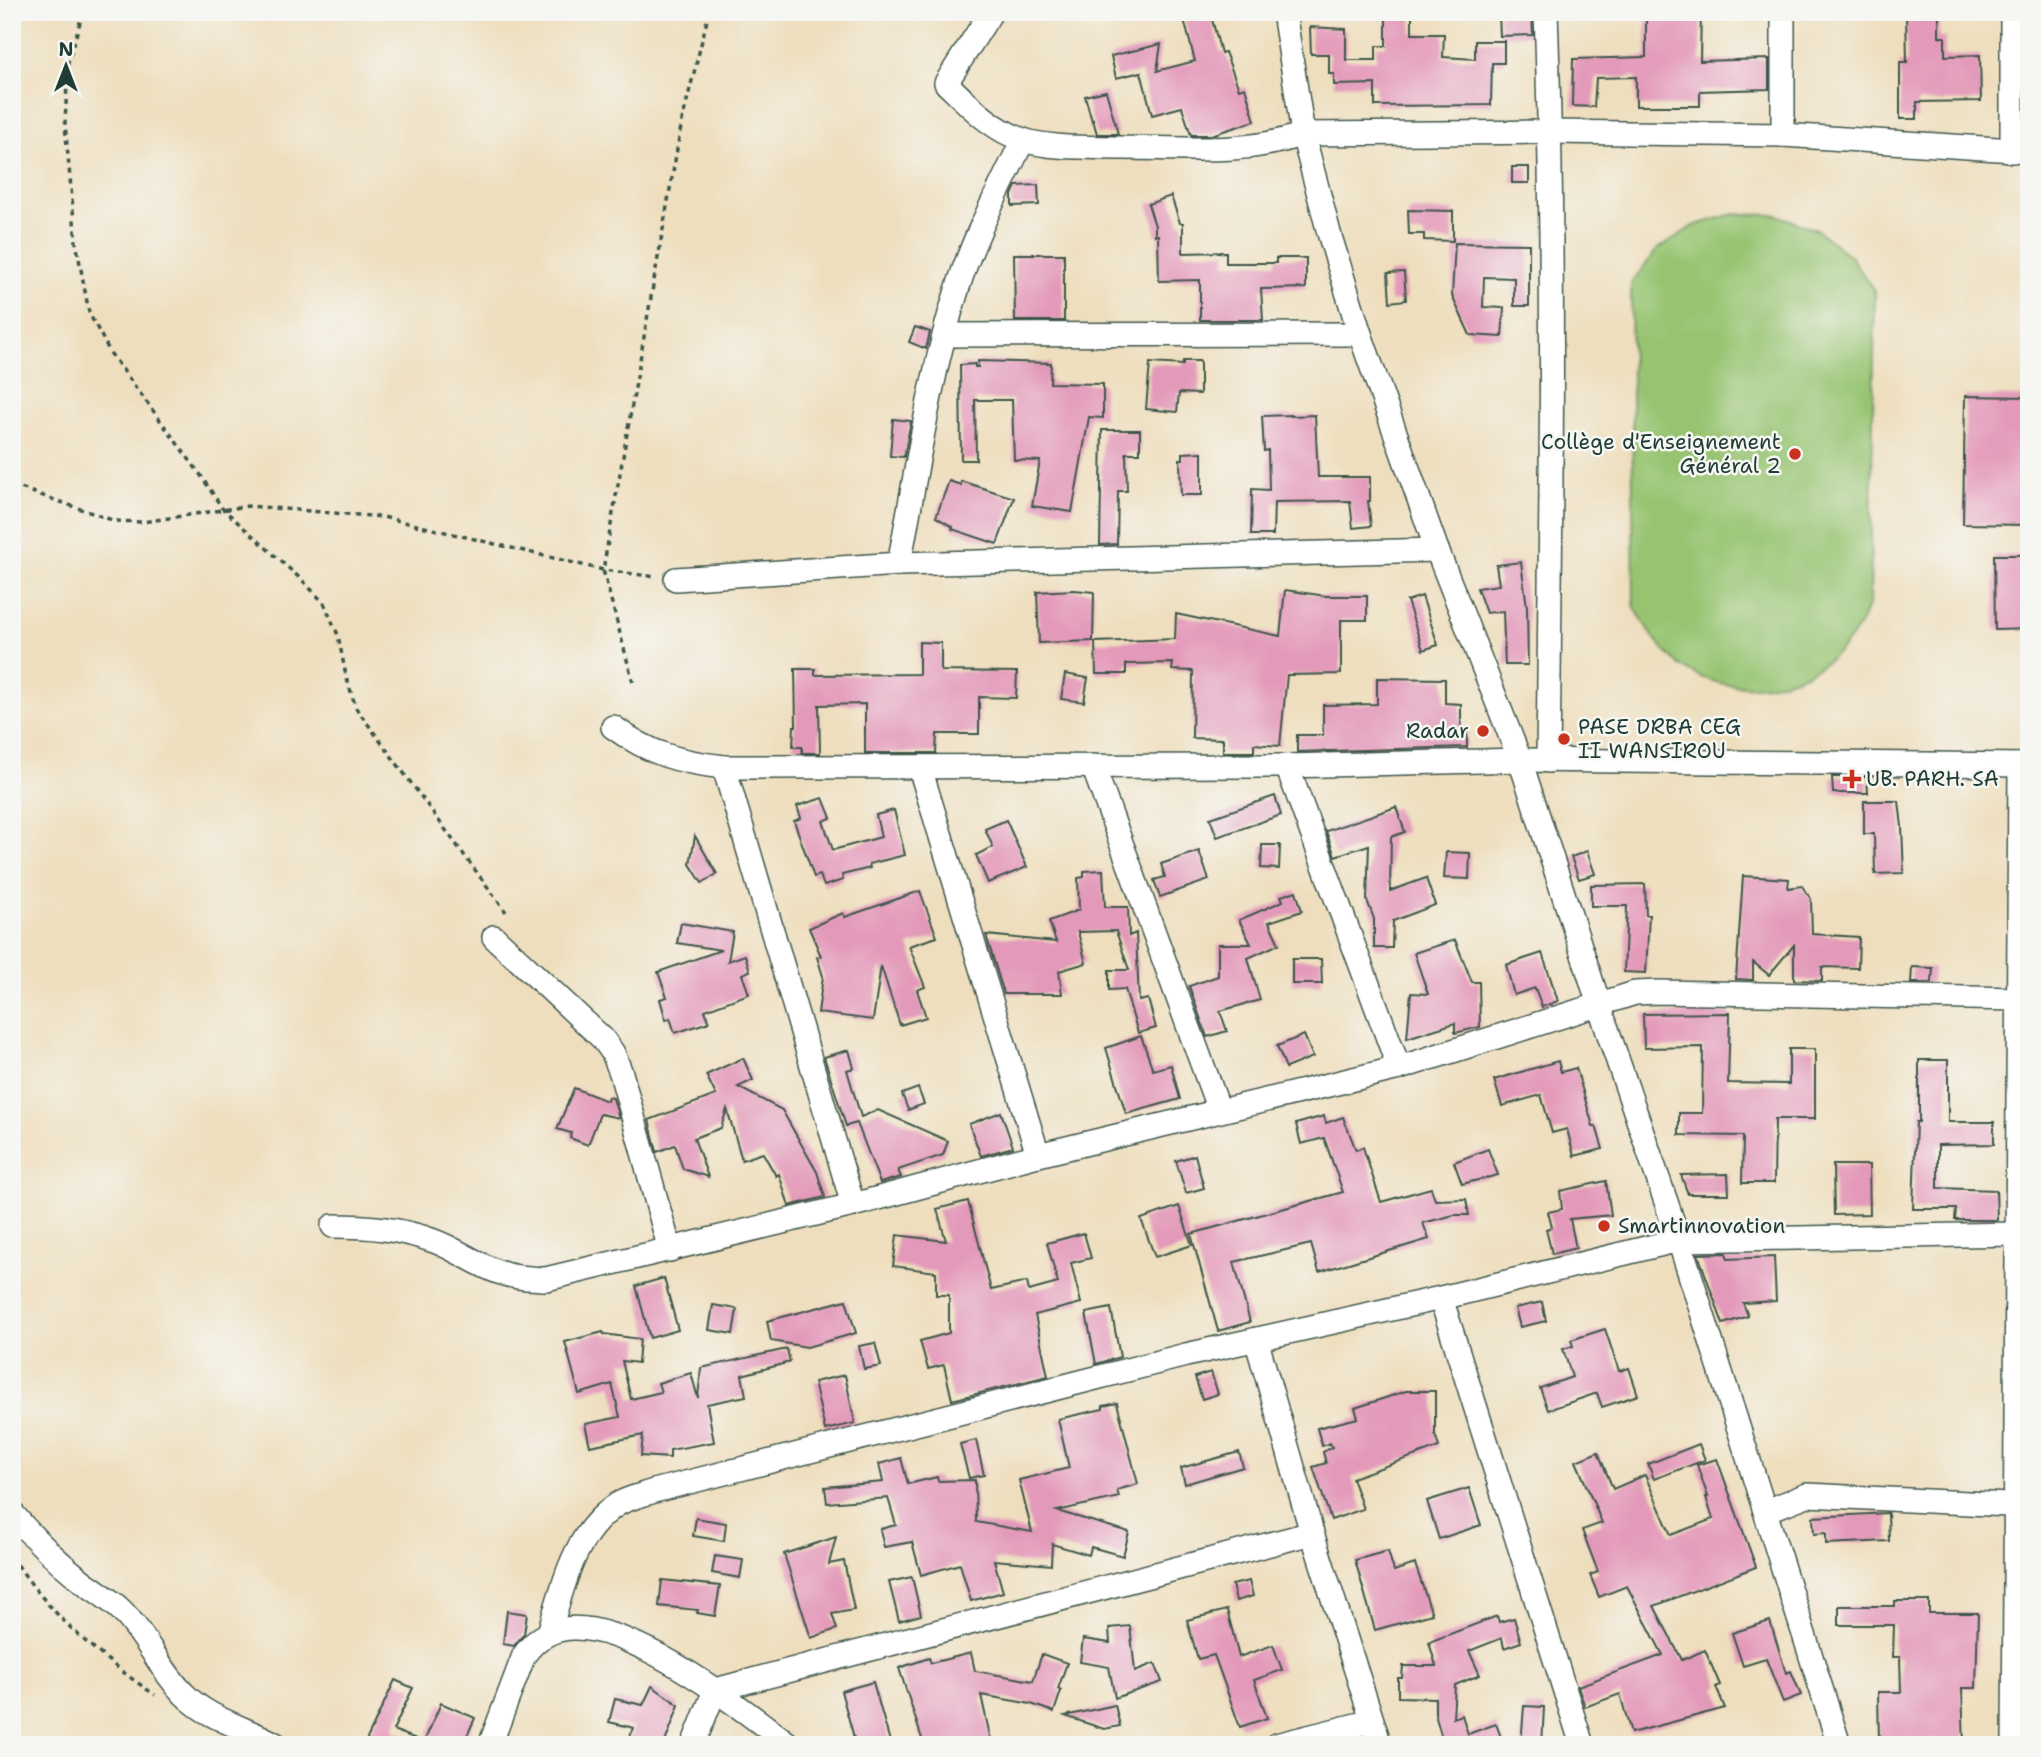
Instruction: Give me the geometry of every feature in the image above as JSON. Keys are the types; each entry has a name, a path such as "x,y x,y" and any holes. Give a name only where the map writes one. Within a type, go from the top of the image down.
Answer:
{"street":[{"path":"991,12 946,83 986,121 1023,140 1072,147 1236,149 1282,142 1303,134 1550,132 1783,135 2020,151 2012,12"},
{"path":"1284,12 1303,134 1329,233 1360,334 1437,550 1520,760 1679,1240 1839,1745"},
{"path":"1546,12 1550,132 1548,761"},
{"path":"1783,12 1783,135"},
{"path":"899,565 944,335 974,242 1023,140"},
{"path":"944,335 1360,334"},
{"path":"676,579 899,565 1437,550"},
{"path":"613,727 634,742 660,755 724,767 1287,766 1520,760 2024,765 2016,1234 2022,1506 2014,1745"},
{"path":"1093,766 1219,1110"},
{"path":"1287,766 1399,1068"},
{"path":"724,767 853,1205"},
{"path":"920,768 1038,1155"},
{"path":"494,937 603,1039 613,1053 621,1073 670,1250"},
{"path":"333,1226 374,1226 407,1232 438,1242 498,1272 518,1278 546,1279 853,1205 1219,1110 1399,1068 1634,993 2020,999"},
{"path":"550,1633 577,1549 597,1521 620,1503 654,1491 1256,1339 1441,1298 1679,1240 2016,1234"},
{"path":"1441,1298 1582,1745"},
{"path":"1256,1339 1312,1533 1380,1745"},
{"path":"1766,1511 1807,1495 2022,1506"},
{"path":"12,1513 30,1534 74,1574 119,1608 141,1631 163,1670 186,1696 215,1717 274,1744"},
{"path":"715,1690 1312,1533"},
{"path":"490,1745 524,1655 534,1643 550,1633 568,1628 590,1629 649,1651 715,1690 790,1745"},
{"path":"693,1745 715,1690"},
{"path":"1276,1745 1372,1721"}],"path":[{"path":"83,12 68,63 65,124 76,242 89,313 111,354 222,508 324,603 338,635 356,708 506,912"},
{"path":"634,682 603,570 682,121 709,12"},
{"path":"1075,12 1089,17 1125,17 1139,12"},
{"path":"12,485 115,521 143,522 248,506 383,517 603,570 676,579"},
{"path":"12,1556 25,1577 58,1615 115,1667 160,1698"}],"green space":[{"path":"1734,214 1777,215 1817,230 1851,257 1875,292 1870,603 1852,636 1836,654 1817,668 1772,684 1748,686 1724,684 1701,677 1680,665 1660,645 1634,606 1631,283 1657,250 1693,226"}],"building":[{"path":"1182,12 1210,12 1221,53 1225,52 1239,89 1245,87 1255,121 1211,135 1191,135 1182,107 1152,115 1141,72 1116,78 1111,56 1161,44 1157,71 1195,61"},
{"path":"1386,12 1412,12 1412,34 1444,34 1443,57 1475,59 1475,41 1504,41 1504,63 1492,63 1491,105 1375,106 1375,84 1334,85 1334,74 1329,74 1329,54 1311,54 1310,27 1346,29 1346,60 1376,60 1376,46 1386,46"},
{"path":"1646,12 1701,12 1700,61 1769,59 1769,89 1700,91 1700,106 1636,106 1636,77 1596,78 1594,107 1572,106 1573,59 1646,57"},
{"path":"1906,12 1939,12 1939,37 1945,37 1945,56 1980,55 1981,101 1917,102 1917,119 1900,119 1900,62 1907,62"},
{"path":"1532,13 1533,35 1500,36 1499,14"},
{"path":"1106,91 1118,134 1097,134 1085,96"},
{"path":"1512,167 1529,167 1529,183 1512,183"},
{"path":"1038,185 1039,205 1012,206 1012,195 1016,186"},
{"path":"1171,196 1180,223 1183,223 1183,253 1226,252 1226,263 1276,263 1276,258 1306,258 1306,288 1261,289 1263,320 1200,320 1200,280 1159,281 1158,235 1155,235 1148,204"},
{"path":"1408,210 1453,211 1453,241 1424,240 1424,234 1409,234"},
{"path":"1455,243 1529,244 1529,306 1514,306 1514,278 1484,277 1483,307 1504,308 1502,337 1470,335 1452,296"},
{"path":"1014,254 1064,254 1064,321 1015,321"},
{"path":"1404,272 1406,300 1390,302 1388,273"},
{"path":"915,327 930,332 926,349 909,342"},
{"path":"978,361 1051,363 1050,383 1103,384 1103,418 1089,417 1072,512 1032,506 1040,461 1014,460 1012,400 975,400 976,460 961,460 960,365 975,364 975,367 978,367"},
{"path":"1183,361 1200,361 1200,394 1179,393 1177,412 1146,409 1150,363 1183,365"},
{"path":"1965,396 2029,397 2029,525 1963,524"},
{"path":"1315,415 1318,477 1370,477 1368,501 1371,526 1353,528 1350,501 1274,502 1273,535 1251,535 1252,489 1269,490 1268,450 1264,451 1262,416"},
{"path":"893,419 911,421 904,457 890,456"},
{"path":"1102,430 1140,430 1140,453 1126,453 1127,491 1118,491 1117,544 1100,545"},
{"path":"1202,452 1202,495 1181,495 1180,459 1183,459 1183,453"},
{"path":"949,481 961,485 961,481 1014,498 997,544 952,529 953,527 936,517"},
{"path":"1994,555 2029,555 2029,629 1995,630"},
{"path":"1521,562 1527,607 1528,665 1505,665 1503,611 1486,613 1477,588 1499,585 1496,565"},
{"path":"1285,590 1326,596 1367,596 1367,620 1341,620 1341,674 1287,675 1280,746 1254,744 1254,752 1223,752 1223,739 1192,738 1193,671 1172,670 1173,663 1126,664 1126,674 1096,674 1095,642 1175,639 1176,614 1280,636"},
{"path":"1037,592 1094,592 1093,641 1039,643"},
{"path":"1422,596 1438,645 1423,650 1407,601"},
{"path":"919,642 941,643 941,671 1017,672 1016,698 979,697 979,734 937,734 936,753 865,753 865,704 819,705 820,753 802,753 802,747 793,747 796,726 795,669 815,669 815,675 919,674"},
{"path":"1065,674 1088,678 1084,702 1061,699"},
{"path":"1377,678 1445,679 1445,703 1461,704 1461,732 1467,732 1467,747 1297,752 1297,735 1323,735 1323,705 1377,704"},
{"path":"1832,777 1867,777 1868,793 1833,793"},
{"path":"1275,796 1281,815 1217,837 1210,818"},
{"path":"823,798 831,818 823,821 833,850 881,837 876,815 894,810 905,855 869,864 870,868 842,875 843,880 824,886 820,875 814,877 794,821 801,818 797,806"},
{"path":"1864,801 1899,801 1904,873 1875,874 1874,834 1864,834"},
{"path":"1396,807 1405,832 1391,837 1390,891 1426,878 1435,905 1393,921 1392,948 1374,948 1374,919 1367,900 1369,845 1335,856 1326,831"},
{"path":"1006,820 1027,867 988,883 976,855 993,847 985,829"},
{"path":"695,836 717,874 702,883 690,864"},
{"path":"1262,845 1280,845 1279,869 1261,868"},
{"path":"1199,851 1209,880 1160,897 1154,880 1165,877 1161,864"},
{"path":"1587,851 1595,874 1579,879 1571,857"},
{"path":"1446,852 1470,853 1469,879 1444,878"},
{"path":"1103,870 1105,907 1128,907 1129,936 1136,933 1139,1001 1148,999 1156,1028 1138,1033 1125,989 1109,990 1109,970 1129,970 1116,931 1078,932 1086,963 1059,971 1062,994 1004,994 986,935 1056,942 1049,921 1079,910 1078,878 1084,877 1084,871"},
{"path":"1743,876 1789,879 1788,888 1802,886 1811,899 1812,934 1859,937 1858,968 1822,967 1822,981 1794,980 1794,945 1769,975 1753,962 1753,980 1736,979"},
{"path":"1645,884 1646,915 1649,915 1646,973 1624,972 1627,906 1591,906 1591,885"},
{"path":"920,891 937,937 909,946 925,987 917,990 926,1017 900,1025 881,966 873,1020 818,1013 823,976 817,957 821,956 809,928 843,913 845,917"},
{"path":"1296,891 1302,911 1269,922 1279,944 1248,958 1260,1000 1220,1011 1227,1031 1207,1037 1189,986 1218,976 1218,944 1251,944 1239,920 1283,901 1281,896"},
{"path":"681,923 733,932 728,961 745,955 750,971 742,974 749,994 705,1010 709,1022 675,1033 670,1018 666,1020 660,999 667,997 658,972 721,950 677,943"},
{"path":"1455,940 1472,982 1479,982 1480,1027 1455,1033 1455,1023 1407,1038 1411,993 1428,994 1414,953"},
{"path":"1542,953 1558,1001 1542,1007 1535,988 1514,995 1506,965"},
{"path":"1292,959 1321,959 1322,984 1292,984"},
{"path":"1912,967 1933,968 1932,983 1911,983"},
{"path":"1730,1013 1728,1083 1789,1084 1789,1049 1815,1049 1815,1119 1775,1119 1774,1183 1742,1183 1743,1136 1679,1135 1679,1113 1702,1113 1703,1047 1644,1048 1643,1014"},
{"path":"1304,1035 1313,1057 1286,1068 1277,1046"},
{"path":"1141,1036 1153,1070 1171,1065 1180,1099 1126,1114 1106,1048"},
{"path":"849,1050 854,1068 847,1070 861,1117 878,1110 948,1141 943,1155 898,1170 901,1177 880,1183 857,1123 846,1126 824,1057"},
{"path":"743,1058 753,1080 738,1087 782,1110 817,1172 825,1197 789,1206 779,1174 776,1176 763,1153 742,1160 727,1109 721,1128 694,1138 708,1177 683,1169 675,1145 657,1152 649,1120 716,1095 706,1075"},
{"path":"1919,1060 1948,1060 1948,1122 1994,1122 1994,1144 1938,1145 1938,1188 1996,1190 1997,1220 1955,1220 1956,1209 1913,1209 1916,1122 1919,1122"},
{"path":"1558,1061 1561,1072 1576,1068 1593,1126 1596,1126 1603,1149 1574,1156 1567,1129 1552,1133 1541,1095 1502,1106 1494,1080"},
{"path":"574,1088 607,1101 608,1097 613,1098 619,1118 600,1114 588,1145 570,1138 571,1133 557,1129"},
{"path":"918,1088 924,1104 908,1110 902,1094"},
{"path":"1001,1112 1013,1147 981,1156 969,1124"},
{"path":"1324,1116 1326,1123 1343,1117 1356,1150 1363,1147 1381,1202 1431,1188 1435,1200 1466,1199 1469,1215 1454,1215 1423,1223 1429,1239 1319,1272 1311,1244 1234,1262 1250,1322 1218,1331 1191,1234 1343,1192 1324,1138 1301,1144 1296,1124"},
{"path":"1488,1149 1498,1175 1462,1184 1454,1162"},
{"path":"1195,1155 1204,1188 1186,1193 1176,1161"},
{"path":"1833,1165 1869,1165 1870,1214 1834,1215"},
{"path":"1728,1174 1729,1194 1688,1194 1681,1175"},
{"path":"1606,1181 1611,1215 1570,1219 1576,1248 1552,1254 1546,1229 1552,1227 1548,1212 1562,1209 1560,1191"},
{"path":"968,1201 991,1290 1027,1282 1029,1291 1058,1283 1047,1243 1084,1233 1091,1258 1071,1263 1081,1303 1035,1315 1048,1376 952,1400 944,1365 928,1369 920,1341 949,1333 949,1295 936,1295 936,1272 893,1266 897,1235 946,1241 937,1209"},
{"path":"1179,1206 1192,1245 1155,1257 1141,1219"},
{"path":"1726,1253 1728,1259 1774,1257 1776,1301 1743,1303 1748,1316 1723,1324 1698,1254"},
{"path":"664,1278 678,1330 650,1338 636,1286"},
{"path":"846,1300 856,1333 807,1347 771,1341 767,1321"},
{"path":"1542,1302 1546,1321 1520,1327 1515,1308"},
{"path":"713,1305 737,1309 733,1334 709,1330"},
{"path":"1111,1308 1120,1357 1096,1364 1086,1313"},
{"path":"1605,1329 1619,1371 1629,1368 1638,1395 1602,1407 1597,1393 1548,1410 1540,1388 1572,1377 1563,1349 1573,1346 1571,1340"},
{"path":"603,1332 640,1339 638,1363 622,1361 631,1399 661,1392 658,1383 691,1373 698,1398 701,1368 787,1349 790,1362 742,1375 746,1396 707,1404 714,1442 670,1450 670,1458 641,1456 643,1435 590,1446 585,1424 620,1417 612,1384 579,1394 565,1342"},
{"path":"875,1343 881,1366 864,1369 859,1346"},
{"path":"1211,1372 1218,1394 1202,1399 1195,1377"},
{"path":"845,1375 855,1423 825,1430 814,1382"},
{"path":"1406,1391 1435,1391 1435,1434 1439,1447 1352,1478 1363,1509 1331,1520 1313,1467 1326,1463 1323,1452 1332,1447 1330,1443 1322,1446 1317,1428 1358,1418 1355,1408"},
{"path":"1117,1403 1138,1484 1117,1490 1119,1497 1057,1511 1129,1532 1123,1556 1091,1547 1089,1555 1052,1544 1051,1565 994,1560 1003,1592 971,1601 960,1564 921,1575 912,1542 884,1547 880,1529 896,1525 888,1498 827,1503 825,1487 883,1482 879,1464 901,1458 908,1484 937,1477 938,1481 975,1480 976,1522 1032,1532 1019,1480 1069,1468 1058,1419 1103,1409 1103,1406"},
{"path":"976,1440 984,1475 969,1478 960,1444"},
{"path":"1699,1444 1705,1460 1654,1479 1648,1464"},
{"path":"1239,1452 1243,1467 1185,1484 1181,1468"},
{"path":"1598,1452 1613,1489 1645,1475 1671,1535 1713,1519 1697,1465 1717,1459 1756,1567 1654,1606 1682,1660 1705,1650 1720,1685 1716,1687 1725,1708 1631,1733 1620,1694 1585,1707 1578,1686 1663,1655 1627,1586 1599,1597 1590,1575 1598,1572 1582,1530 1602,1523 1576,1461"},
{"path":"1469,1488 1481,1525 1439,1539 1427,1501"},
{"path":"1888,1513 1889,1541 1826,1544 1826,1533 1814,1534 1813,1517"},
{"path":"696,1518 726,1523 724,1541 693,1536"},
{"path":"836,1537 829,1564 844,1561 854,1610 832,1614 837,1629 811,1638 784,1554"},
{"path":"1388,1551 1394,1571 1415,1564 1432,1614 1375,1630 1355,1560"},
{"path":"715,1556 743,1560 740,1578 712,1573"},
{"path":"912,1577 921,1615 899,1621 889,1582"},
{"path":"662,1580 720,1586 715,1616 697,1613 698,1610 659,1606"},
{"path":"1249,1581 1253,1596 1236,1601 1232,1585"},
{"path":"1895,1601 1929,1601 1929,1613 1978,1613 1976,1688 1962,1688 1964,1745 1937,1745 1937,1740 1879,1741 1878,1692 1901,1692 1900,1657 1893,1657 1894,1625 1839,1625 1839,1606 1895,1606"},
{"path":"1227,1610 1239,1657 1273,1645 1282,1670 1254,1680 1267,1718 1240,1727 1214,1655 1198,1659 1187,1620"},
{"path":"507,1611 527,1614 524,1634 514,1646 503,1644"},
{"path":"1497,1616 1499,1622 1514,1618 1521,1642 1504,1648 1502,1638 1469,1651 1480,1675 1455,1685 1453,1718 1462,1715 1468,1734 1496,1724 1504,1745 1444,1745 1435,1714 1435,1698 1398,1697 1398,1678 1402,1678 1403,1666 1436,1666 1429,1642"},
{"path":"1770,1621 1786,1673 1791,1671 1801,1695 1783,1702 1766,1659 1743,1666 1732,1633"},
{"path":"1130,1626 1135,1671 1155,1663 1162,1682 1115,1698 1109,1667 1080,1662 1083,1639 1110,1643 1109,1628"},
{"path":"971,1653 975,1671 1033,1681 1042,1654 1067,1663 1054,1712 1031,1704 981,1695 992,1745 924,1745 899,1668 929,1658 931,1663"},
{"path":"395,1680 413,1688 393,1730 424,1742 441,1703 475,1718 463,1745 364,1745"},
{"path":"873,1682 891,1745 856,1745 841,1691"},
{"path":"652,1686 679,1705 664,1745 626,1745 634,1728 609,1722 615,1699 643,1705"},
{"path":"1115,1705 1120,1726 1104,1729 1065,1716"},
{"path":"1524,1706 1544,1707 1542,1745 1521,1745"}],"place":[{"name":"Collège d'Enseignement Général 2","path":"1795,454"},
{"name":"Radar","path":"1483,731"},
{"name":"PASE DRBA CEG II WANSIROU","path":"1564,739"},
{"name":"UB. PARH. SA","path":"1852,779"},
{"name":"Smartinnovation","path":"1604,1226"}]}
